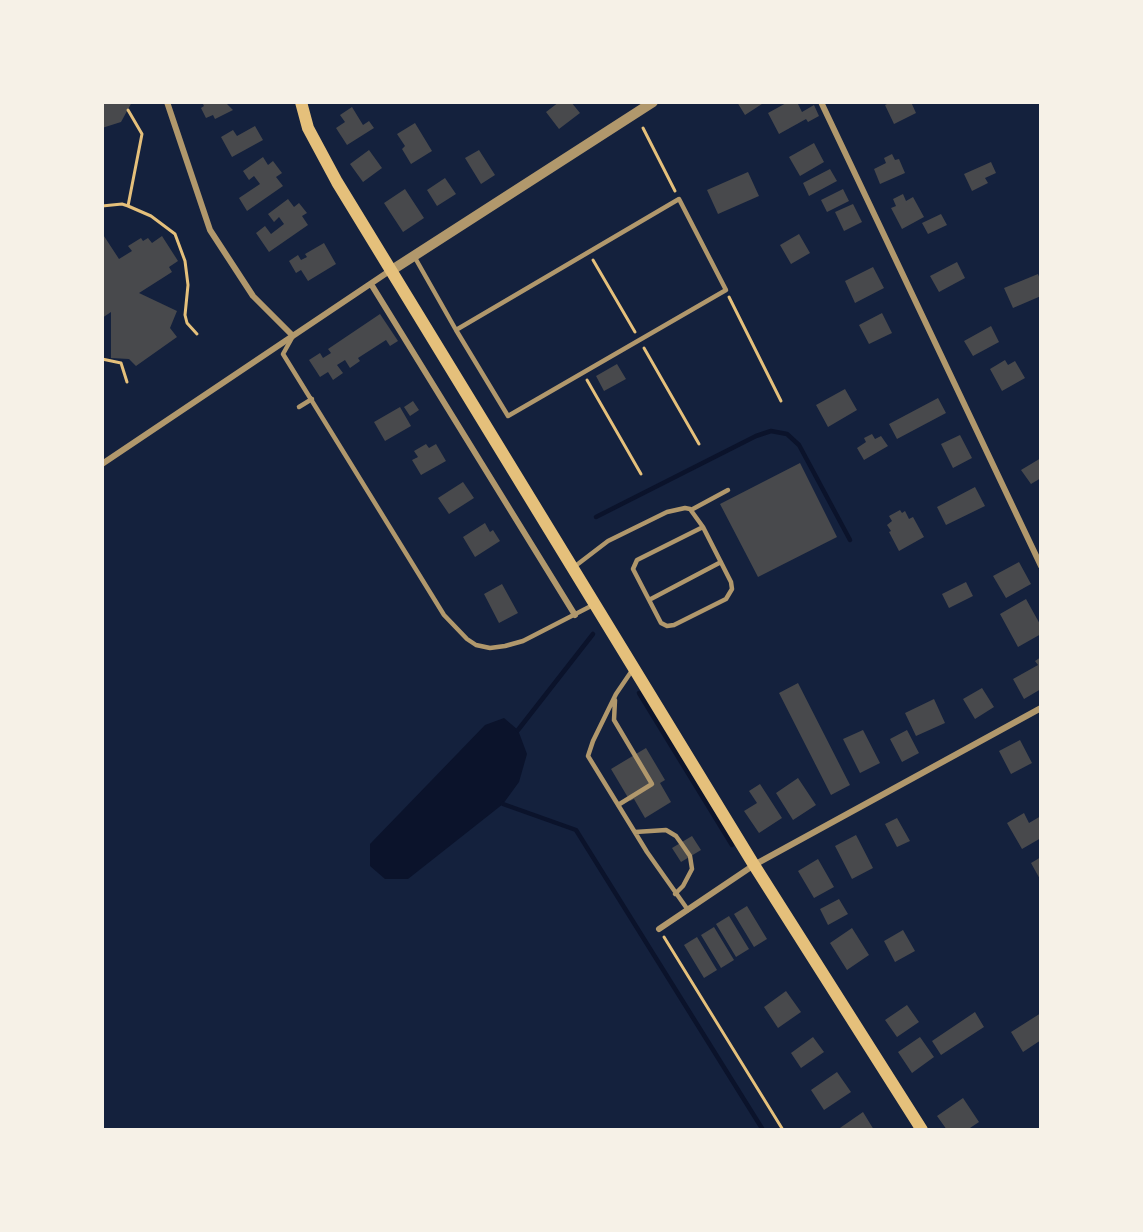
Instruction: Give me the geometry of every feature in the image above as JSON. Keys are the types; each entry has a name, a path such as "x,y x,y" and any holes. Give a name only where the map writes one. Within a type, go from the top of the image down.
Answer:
{"main road":[{"path":"301,102 308,128 338,182 754,865 922,1130"}],"street":[{"path":"167,102 210,230 253,296 293,336"},
{"path":"102,453 105,462 392,270 653,102"},
{"path":"821,102 1041,566"},
{"path":"371,284 575,615"},
{"path":"659,929 754,865 1041,708"}],"lane":[{"path":"414,256 456,330 508,416 726,290 679,199 456,330"},
{"path":"293,336 283,354 444,615 466,639 476,645 490,648 506,646 523,641 596,604"},
{"path":"299,407 312,399"},
{"path":"691,510 728,490"},
{"path":"574,567 608,542 667,512 685,508 691,510 703,527 731,582 732,589 726,599 674,625 667,626 661,623 633,569 637,560 703,527"},
{"path":"649,600 721,562"},
{"path":"635,667 616,694 588,753 634,832 688,910"},
{"path":"616,694 615,720 652,784 618,805"},
{"path":"634,832 666,830 676,836 690,856 692,869 683,886 675,894"}],"path":[{"path":"128,110 142,134 128,206"},
{"path":"643,128 679,199"},
{"path":"102,206 122,204 128,206 151,216 175,234 185,261 188,285 185,315 187,323 197,334"},
{"path":"726,290 781,401"},
{"path":"102,359 121,363 127,382"},
{"path":"583,373 641,474"},
{"path":"659,929 783,1130"}],"water":[{"path":"504,718 518,730 527,754 519,782 503,804 408,879 385,879 370,866 370,844 485,725"}],"building":[{"path":"132,102 121,122 102,128 102,103"},
{"path":"202,102 231,102 227,104 233,110 215,119 213,115 206,118 201,108 204,106"},
{"path":"559,102 571,102 580,113 559,129 546,112"},
{"path":"737,102 765,102 745,115"},
{"path":"788,102 797,102 802,112 814,105 819,116 808,122 806,119 779,134 768,113"},
{"path":"891,102 911,102 916,113 894,124 885,105"},
{"path":"352,107 363,125 369,121 374,128 347,145 336,128 345,122 340,115"},
{"path":"415,123 432,151 411,164 402,149 405,146 397,134"},
{"path":"255,126 263,140 232,157 221,137 233,130 237,136"},
{"path":"814,143 824,162 800,176 789,157"},
{"path":"369,150 382,168 363,182 350,164"},
{"path":"479,150 495,175 481,184 465,158"},
{"path":"892,154 895,160 899,159 905,173 880,184 874,169 886,163 884,158"},
{"path":"263,157 268,165 273,161 282,173 276,177 283,186 247,211 239,198 260,184 254,176 249,180 243,171"},
{"path":"991,162 996,173 985,178 988,183 972,191 964,174"},
{"path":"830,169 837,181 809,196 803,183"},
{"path":"748,172 759,196 718,214 707,190"},
{"path":"445,178 456,194 437,206 427,190"},
{"path":"405,189 424,218 403,232 384,203"},
{"path":"843,189 849,201 827,212 821,200"},
{"path":"903,194 906,201 913,197 924,217 902,229 891,208 896,206 893,199"},
{"path":"288,199 294,207 299,203 307,213 302,216 308,225 269,252 256,233 265,226 271,234 284,224 279,217 274,222 268,214"},
{"path":"853,204 862,222 844,231 835,212"},
{"path":"941,214 947,225 928,234 922,223"},
{"path":"102,233 119,259 132,251 128,246 141,238 143,241 148,238 152,243 162,236 178,261 169,267 172,272 139,293 177,311 170,328 177,337 136,366 129,359 111,358 111,312 102,318"},
{"path":"799,234 810,253 791,264 780,245"},
{"path":"324,243 336,264 308,281 301,270 296,273 289,261 298,255 301,260 307,257 305,254"},
{"path":"957,262 965,278 939,292 930,276"},
{"path":"873,267 884,288 855,303 845,281"},
{"path":"1038,274 1041,282 1041,296 1013,308 1004,288"},
{"path":"882,313 892,333 869,344 859,325"},
{"path":"380,314 398,341 390,346 386,340 358,358 360,361 350,368 345,360 337,365 343,373 333,380 328,372 320,377 309,360 320,353 323,358 331,353 328,349"},
{"path":"991,326 999,342 973,356 964,341"},
{"path":"1005,360 1008,365 1015,361 1025,378 1002,391 990,369"},
{"path":"617,364 626,379 604,391 596,376"},
{"path":"845,389 857,410 828,427 816,405"},
{"path":"938,398 946,413 897,439 889,424"},
{"path":"413,401 419,410 410,416 404,407"},
{"path":"400,407 411,426 385,441 374,422"},
{"path":"872,434 875,439 881,436 888,446 864,460 857,448 866,442 864,438"},
{"path":"960,435 972,458 953,468 941,444"},
{"path":"426,444 429,448 436,444 446,461 421,475 412,460 418,457 414,451"},
{"path":"1041,458 1041,478 1031,484 1021,470"},
{"path":"800,463 837,537 758,577 720,504"},
{"path":"463,482 474,498 449,514 438,498"},
{"path":"975,487 985,506 946,525 937,507"},
{"path":"900,510 902,513 905,511 909,519 913,517 924,537 899,551 887,525 892,521 889,516"},
{"path":"485,523 490,532 493,530 500,541 475,557 463,537"},
{"path":"1019,562 1031,584 1006,598 993,576"},
{"path":"966,582 973,596 949,608 942,594"},
{"path":"502,584 518,613 499,623 484,594"},
{"path":"1026,599 1041,626 1041,634 1018,647 1000,614"},
{"path":"1041,657 1041,689 1024,699 1013,679 1038,665 1035,661"},
{"path":"798,683 850,785 831,795 779,693"},
{"path":"982,688 994,707 975,719 963,699"},
{"path":"934,699 945,723 916,736 905,713"},
{"path":"863,730 880,763 860,773 843,739"},
{"path":"907,730 919,753 902,762 890,739"},
{"path":"1020,740 1032,763 1011,774 999,751"},
{"path":"646,748 665,780 660,783 671,802 645,818 634,799 630,801 611,769"},
{"path":"798,778 816,805 793,820 776,793"},
{"path":"760,784 782,818 759,833 744,811 757,803 749,791"},
{"path":"1024,813 1029,823 1041,816 1041,838 1022,849 1007,823"},
{"path":"897,818 910,841 897,847 885,824"},
{"path":"856,835 873,868 852,879 835,846"},
{"path":"692,836 701,850 681,862 672,848"},
{"path":"1041,857 1041,881 1031,863"},
{"path":"818,859 834,887 814,898 798,871"},
{"path":"839,899 848,914 828,925 820,909"},
{"path":"747,906 767,939 754,947 734,914"},
{"path":"729,916 749,949 736,957 716,924"},
{"path":"714,927 734,960 721,968 701,935"},
{"path":"852,928 869,955 847,970 830,943"},
{"path":"903,930 915,951 895,962 884,941"},
{"path":"697,937 717,970 704,978 684,945"},
{"path":"786,991 801,1012 778,1028 764,1007"},
{"path":"907,1005 919,1022 897,1037 885,1020"},
{"path":"975,1012 984,1027 941,1055 932,1041"},
{"path":"1041,1013 1041,1040 1023,1052 1011,1032"},
{"path":"813,1037 824,1052 801,1068 791,1053"},
{"path":"920,1037 934,1057 912,1073 898,1052"},
{"path":"837,1072 851,1092 824,1110 811,1090"},
{"path":"963,1098 979,1122 967,1130 947,1130 937,1116"},
{"path":"863,1112 874,1130 837,1130"}],"waterway":[{"path":"596,517 756,436 771,431 787,434 799,445 850,540"},
{"path":"518,730 593,634"},
{"path":"639,693 732,845"},
{"path":"503,804 576,830 763,1130"}]}
